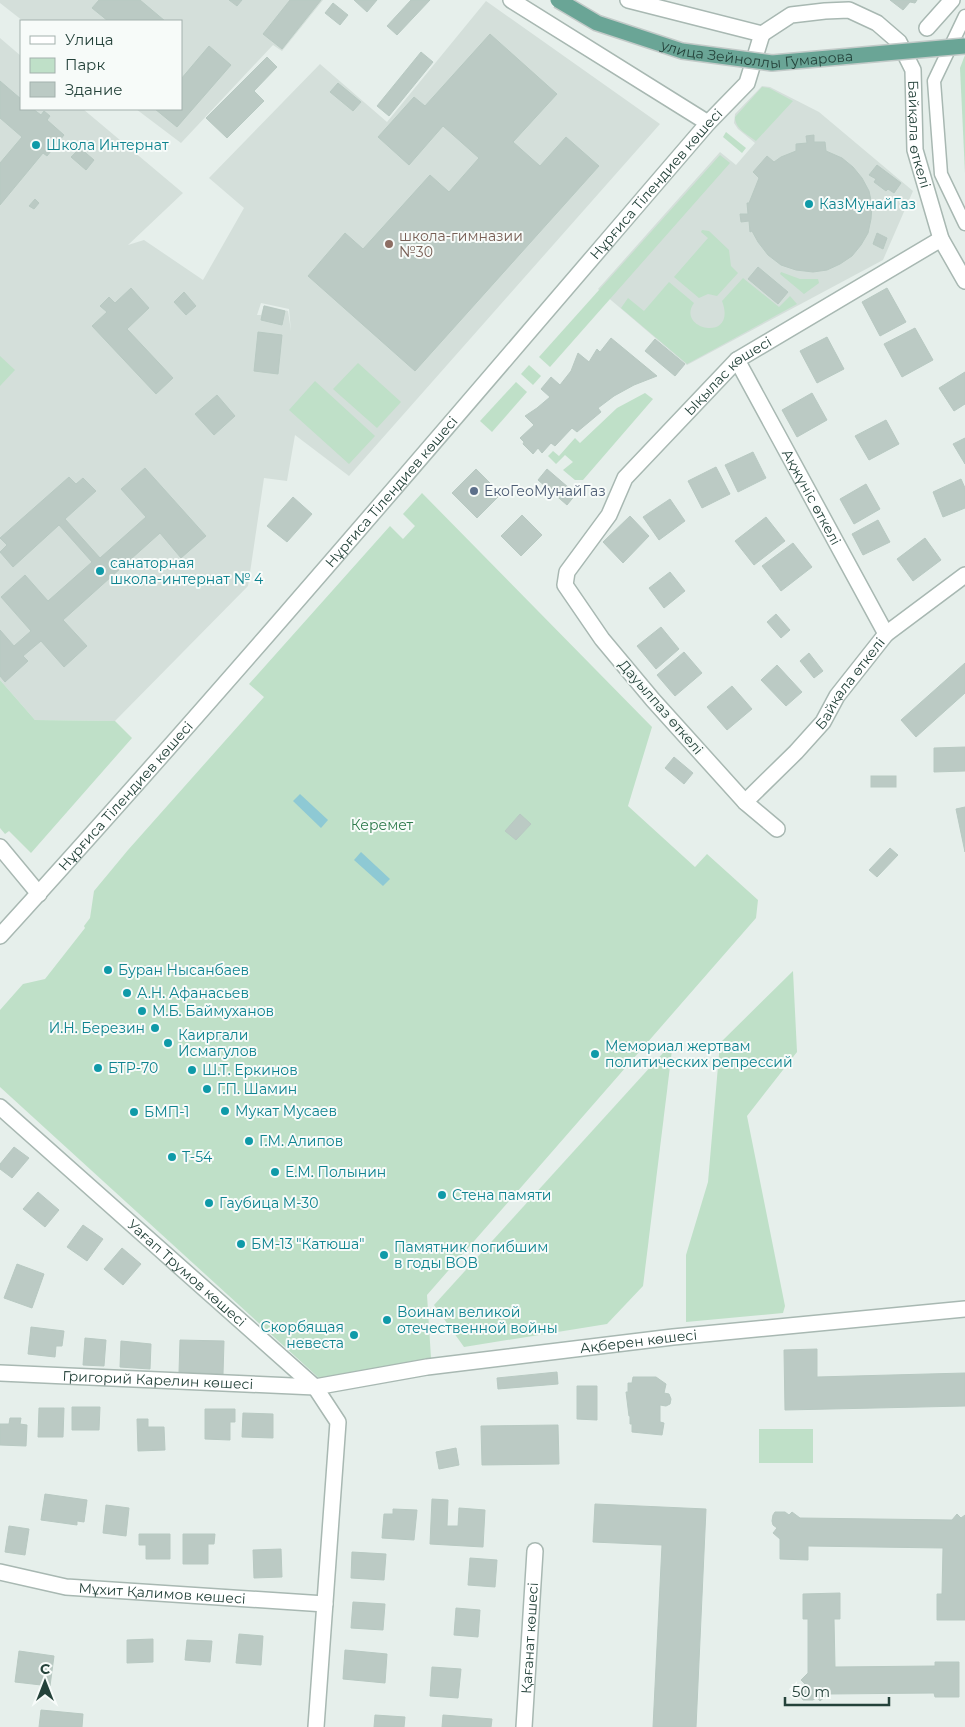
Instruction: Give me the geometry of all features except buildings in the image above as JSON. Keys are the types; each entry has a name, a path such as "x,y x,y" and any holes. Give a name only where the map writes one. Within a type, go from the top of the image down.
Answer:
{"main road":[{"name":"улица Зейноллы Гумарова","path":"558,0 597,23 682,51 772,63 965,46"}],"street":[{"path":"511,0 708,123"},
{"path":"628,0 762,34"},
{"path":"927,28 952,0"},
{"name":"Байқала өткелі","path":"762,34 791,15 849,10 877,23 899,42 913,70 915,150 941,239 965,281"},
{"path":"965,16 934,81 941,174 965,224"},
{"name":"Нұрғиса Тілендиев көшесі","path":"0,936 169,748 708,123 747,82 762,34"},
{"name":"Ықылас көшесі","path":"567,572 609,514 625,478 737,360 941,239"},
{"name":"Ақжүніс өткелі","path":"737,360 886,634"},
{"name":"Дауылпаз өткелі","path":"567,572 565,586 602,639 653,700 745,802 777,829"},
{"name":"Байқала өткелі","path":"745,802 796,752 823,722 837,696 886,634 965,575"},
{"path":"0,847 39,894"},
{"name":"Уағап Трумов көшесі","path":"0,1107 314,1387 338,1422 316,1727"},
{"name":"Ақберен көшесі","path":"314,1387 427,1367 665,1338 965,1309"},
{"name":"Григорий Карелин көшесі","path":"0,1373 314,1387"},
{"name":"Қағанат көшесі","path":"524,1727 535,1551"},
{"name":"Мұхит Қалимов көшесі","path":"0,1572 66,1587 325,1604"}],"shaded area":[{"path":"0,0 323,0 282,51 273,45 181,143 137,110 182,110 182,20 22,20 0,3"},
{"path":"486,1 660,124 349,476 295,435 287,481 264,478 248,586 115,721 35,720 0,680 0,38 20,55 20,110 84,110 183,193 128,245 144,240 203,280 244,208 209,178 320,64 387,122","holes":["261,303 289,309 291,331 288,311 264,305 261,315 257,315"]},
{"path":"762,86 770,87 819,112 913,191 883,260 687,365 598,289 720,152 736,165 755,143 738,129 734,123 735,114"}],"green space":[{"path":"965,55 965,173 960,68"},
{"path":"762,87 769,88 793,101 756,141 739,128 735,117"},
{"path":"726,132 746,148 742,153 723,137"},
{"path":"720,155 730,163 550,367 539,357"},
{"path":"702,230 709,231 729,250 731,266 738,273 717,296 708,294 699,298 674,277 708,238 701,232"},
{"path":"781,272 800,279 818,279 819,283 804,294 780,274"},
{"path":"743,278 779,307 790,296 797,304 687,364 621,308 628,298 644,311 669,282 694,303 690,312 693,320 707,328 715,327 722,323 725,314 722,301"},
{"path":"0,356 15,370 0,386"},
{"path":"358,363 401,402 377,428 333,389"},
{"path":"529,365 541,376 533,385 521,374"},
{"path":"315,381 375,436 349,464 289,410"},
{"path":"516,382 527,392 492,432 480,421"},
{"path":"645,393 653,399 583,480 575,480 563,470 573,462 565,455 556,464 548,456 553,451 559,456 575,438 580,443 617,408"},
{"name":"Керемет","path":"422,493 652,727 628,806 695,867 707,854 758,900 756,918 427,1295 431,1358 320,1379 0,1087 0,1010 23,984 45,979 85,928 84,926 90,918 94,891 264,697 249,684 390,526 403,539 415,526 403,514"},
{"path":"0,680 35,720 115,721 132,738 31,853 9,831 5,834 0,828"},
{"path":"793,971 797,1052 747,1116 785,1306 783,1313 686,1322 686,1255 708,1182 720,1043"},
{"path":"673,1042 643,1286 607,1324 464,1347 434,1305"},
{"path":"759,1429 813,1429 813,1463 759,1463"}],"water":[{"path":"300,794 328,820 321,828 293,801"},
{"path":"361,852 390,879 383,886 354,860"}],"place":[{"name":"Школа Интернат","path":"36,145"},
{"name":"КазМунайГаз","path":"809,204"},
{"name":"школа-гимназии №30","path":"389,244"},
{"name":"ЕкоГеоМунайГаз","path":"474,491"},
{"name":"санаторная школа-интернат № 4","path":"100,571"},
{"name":"Буран Нысанбаев","path":"108,970"},
{"name":"А.Н. Афанасьев","path":"127,993"},
{"name":"М.Б. Баймуханов","path":"142,1011"},
{"name":"И.Н. Березин","path":"155,1028"},
{"name":"Каиргали Исмагулов","path":"168,1043"},
{"name":"Мемориал жертвам политических репрессий","path":"595,1054"},
{"name":"БТР-70","path":"98,1068"},
{"name":"Ш.Т. Еркинов","path":"192,1070"},
{"name":"Г.П. Шамин","path":"207,1089"},
{"name":"Мукат Мусаев","path":"225,1111"},
{"name":"БМП-1","path":"134,1112"},
{"name":"Г.М. Алипов","path":"249,1141"},
{"name":"Т-54","path":"172,1157"},
{"name":"Е.М. Полынин","path":"275,1172"},
{"name":"Стена памяти","path":"442,1195"},
{"name":"Гаубица М-30","path":"209,1203"},
{"name":"БМ-13 \"Катюша\"","path":"241,1244"},
{"name":"Памятник погибшим в годы ВОВ","path":"384,1255"},
{"name":"Воинам великой отечественной войны","path":"387,1320"},
{"name":"Скорбящая невеста","path":"354,1335"}]}
